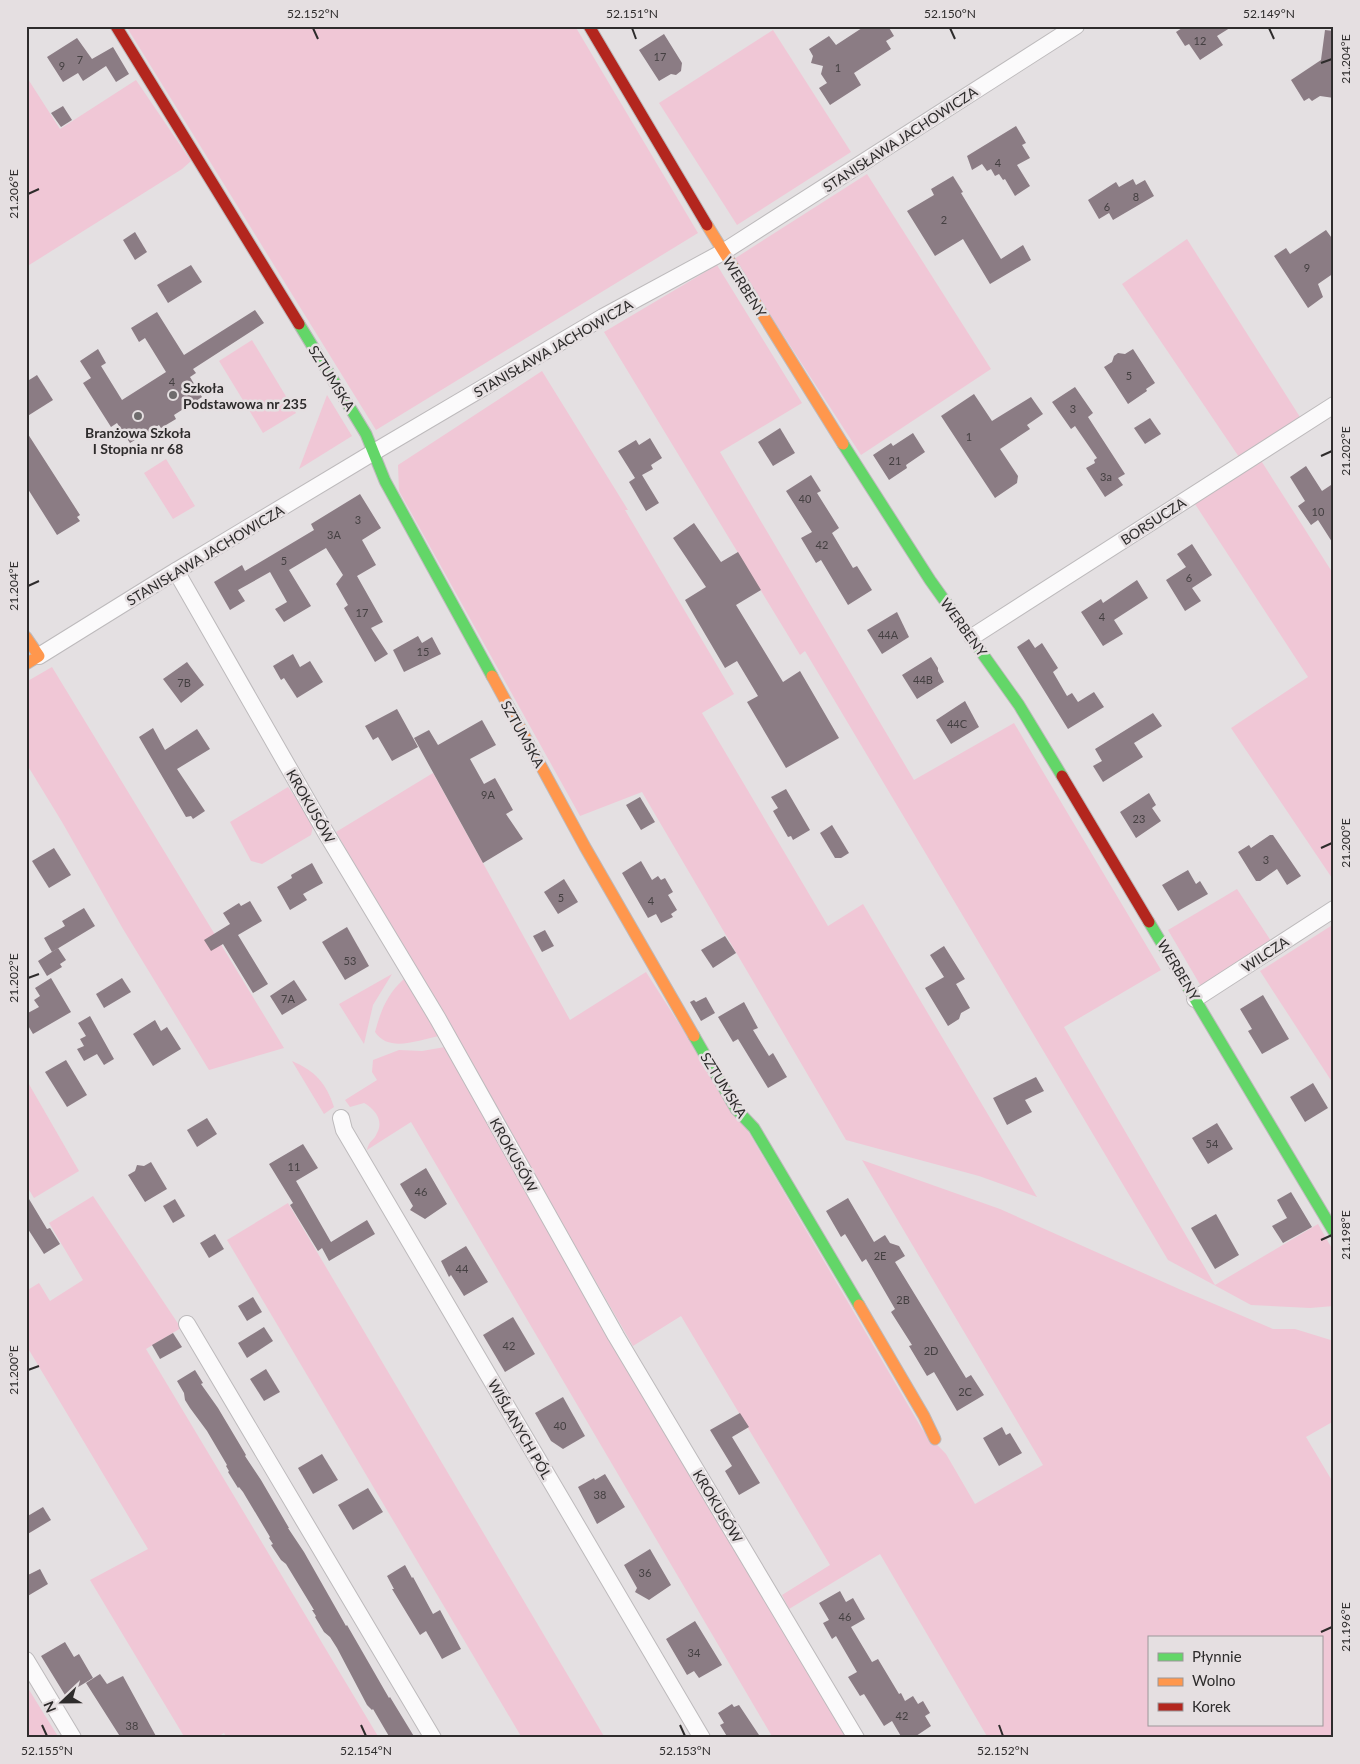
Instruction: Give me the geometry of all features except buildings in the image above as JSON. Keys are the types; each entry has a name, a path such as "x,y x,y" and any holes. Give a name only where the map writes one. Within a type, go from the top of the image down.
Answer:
{"street":[{"name":"SZTUMSKA","path":"116,26 366,434 384,481 586,848 736,1109 754,1128 924,1416 935,1439"},
{"name":"WERBENY","path":"589,26 723,252 930,580 1019,704 1334,1232"},
{"name":"STANISŁAWA JACHOWICZA","path":"33,660 176,571 374,452 603,317 723,252 1076,26"},
{"name":"BORSUCZA","path":"972,638 1334,404"},
{"name":"KROKUSÓW","path":"176,571 326,833 438,1019 616,1336 856,1738"},
{"path":"26,637 33,660"},
{"name":"WILCZA","path":"1196,999 1334,909"},
{"name":"WIŚLANYCH PÓL","path":"341,1118 344,1130 702,1738"},
{"path":"187,1324 433,1738"},
{"path":"26,1660 73,1738"}],"shaded area":[{"path":"126,26 575,26 698,233 376,430"},
{"path":"773,30 851,152 737,225 659,103"},
{"path":"26,76 60,129 136,80 191,161 182,169 26,267"},
{"path":"867,174 991,369 861,455 734,259"},
{"path":"1187,239 1300,417 1239,457 1122,284"},
{"path":"717,265 802,403 720,452 914,780 1014,723 1161,970 1064,1027 1215,1285 1318,1224 1334,1252 1334,1306 1310,1308 1251,1305 1168,1260 805,651 800,655 604,332"},
{"path":"252,340 296,413 263,433 219,361"},
{"path":"542,371 628,510 625,510 734,694 702,713 828,926 863,904 1037,1197 979,1176 846,1140 642,792 580,816 399,491 398,465"},
{"path":"327,395 352,436 299,469"},
{"path":"166,459 195,506 173,519 144,473"},
{"path":"1260,459 1334,575 1334,881 1231,728 1308,677 1195,504"},
{"path":"52,667 284,1048 209,1070 123,929 26,763 26,682"},
{"path":"433,773 570,1020 646,972 751,1136 922,1429 946,1454 975,1504 1043,1465 862,1160 1000,1209 1273,1329 1295,1329 1334,1341 1334,1421 1306,1437 1334,1484 1334,1738 988,1738 880,1554 789,1609 782,1595 830,1565 681,1316 633,1346 336,832"},
{"path":"288,787 314,823 311,835 262,864 251,861 230,822"},
{"path":"1237,889 1271,941 1202,988 1168,930"},
{"path":"1334,924 1334,1085 1260,971"},
{"path":"392,974 373,1005 364,1044 339,1004"},
{"path":"405,978 439,1036 396,1044 381,1038 375,1032 386,1003"},
{"path":"445,1047 849,1738 773,1738 411,1122 367,1150 379,1129 379,1120 375,1112 364,1103 350,1107 345,1100 377,1080 372,1072 373,1060 399,1050 422,1051"},
{"path":"292,1061 307,1069 319,1079 334,1107 324,1114"},
{"path":"26,1079 79,1171 34,1198 26,1185"},
{"path":"93,1196 181,1328 146,1349 379,1738 227,1738 224,1733 216,1738 185,1738 90,1580 148,1549 26,1345 26,1291 39,1283 50,1301 83,1280 49,1223"},
{"path":"288,1203 605,1738 522,1738 227,1240"},
{"path":"26,1685 59,1738 26,1738"}],"traffic: fast":[{"path":"299,324 366,434 385,481 492,676"},
{"path":"843,444 930,580 1019,705 1062,776"},
{"path":"1149,922 1334,1232"},
{"path":"694,1036 736,1109 754,1128 859,1305"}],"traffic: slow":[{"path":"707,225 843,444"},
{"path":"26,637 39,656 26,664"},
{"path":"492,676 585,847 694,1036"},
{"path":"859,1305 924,1416 935,1439"}],"traffic: jam":[{"path":"116,26 299,324"},
{"path":"589,26 707,225"},
{"path":"1062,776 1149,922"}],"place":[{"name":"Szkoła Podstawowa nr 235","path":"173,395"},
{"name":"Branżowa Szkoła I Stopnia nr 68","path":"138,416"}]}
